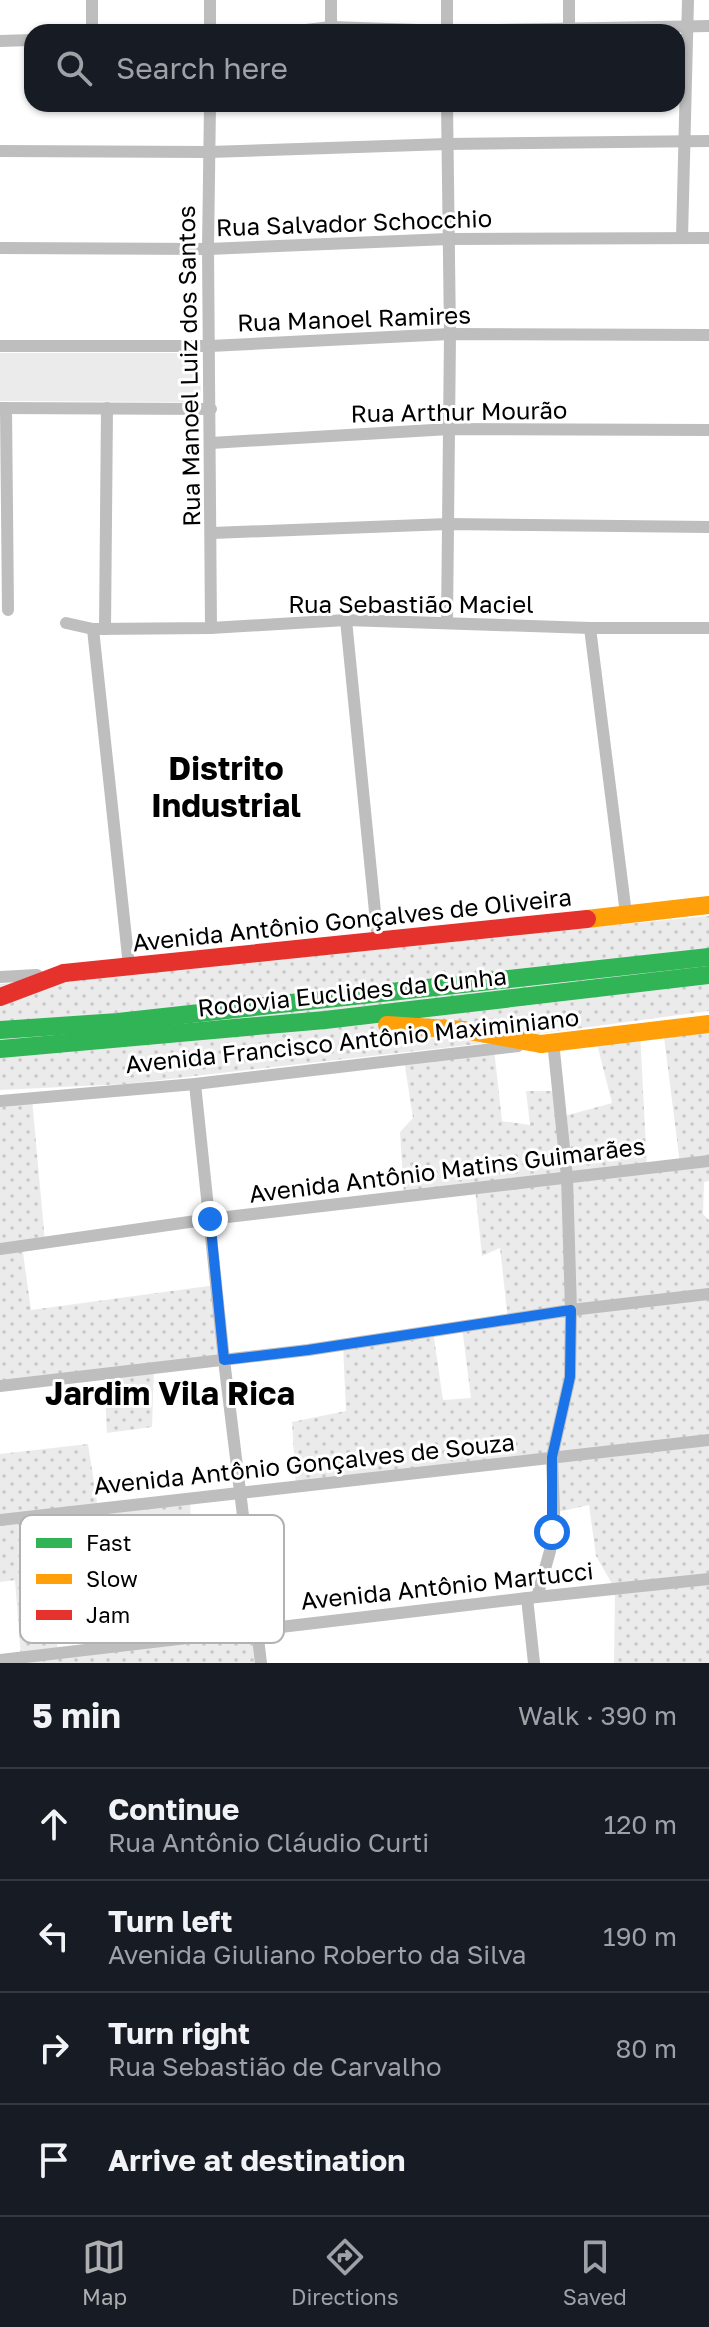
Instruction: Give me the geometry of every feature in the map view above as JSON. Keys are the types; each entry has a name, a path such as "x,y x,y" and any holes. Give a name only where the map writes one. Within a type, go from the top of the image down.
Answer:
{"main road":[{"name":"Avenida Antônio Gonçalves de Oliveira","path":"64,973 709,905"},
{"name":"Rodovia Euclides da Cunha","path":"0,1030 118,1022 709,957"},
{"path":"0,997 64,973"},
{"name":"Rodovia Euclides da Cunha","path":"0,1049 325,1020 709,975"},
{"path":"325,1020 422,1026 547,1042"},
{"name":"Avenida Francisco Antônio Maximiniano","path":"547,1042 709,1024"}],"street":[{"path":"92,0 92,24"},
{"path":"210,0 210,24"},
{"path":"331,0 331,24"},
{"path":"447,0 447,24"},
{"path":"569,0 569,24"},
{"path":"685,95 688,0"},
{"path":"685,27 709,26"},
{"path":"0,41 24,40"},
{"name":"Rua Manoel Luiz dos Santos","path":"210,112 211,628"},
{"path":"447,112 450,334 447,622"},
{"path":"682,238 684,112"},
{"path":"0,151 209,152 447,144 709,141"},
{"name":"Rua Salvador Schocchio","path":"0,248 208,249 448,239 709,238"},
{"name":"Rua Manoel Ramires","path":"0,346 210,346 450,334 709,335"},
{"path":"8,610 3,408 211,409"},
{"path":"107,408 99,629 129,966"},
{"name":"Rua Arthur Mourão","path":"211,443 450,429 709,430"},
{"path":"212,533 448,524 709,527"},
{"path":"346,620 378,942"},
{"name":"Rua Sebastião Maciel","path":"66,623 99,629 211,628 346,620 590,628 709,628"},
{"path":"590,628 626,914"},
{"name":"Avenida Antônio Gonçalves de Oliveira","path":"0,977 64,973"},
{"path":"534,1663 532,1597 550,1551 554,1513 552,1457 570,1377 567,1177 547,1042"},
{"name":"Avenida Francisco Antônio Maximiniano","path":"0,1101 195,1084 547,1042"},
{"path":"195,1084 244,1515"},
{"name":"Avenida Antônio Matins Guimarães","path":"0,1249 210,1219 709,1161"},
{"path":"0,1386 308,1350 571,1310 709,1294"},
{"name":"Avenida Antônio Gonçalves de Souza","path":"45,1515 709,1440"},
{"name":"Avenida Antônio Gonçalves de Souza","path":"0,1520 20,1518"},
{"name":"Avenida Antônio Martucci","path":"284,1626 709,1579"},
{"name":"Avenida Antônio Martucci","path":"0,1660 141,1643"},
{"path":"259,1643 261,1663"}],"shaded area":[{"path":"0,353 190,353 199,358 201,396 188,402 0,401"},
{"path":"709,916 709,1011 486,1043 125,1084 0,1090 0,984"},
{"path":"709,1024 709,1181 704,1182 703,1214 709,1220 709,1663 614,1663 615,1589 596,1556 589,1505 554,1513 552,1458 296,1487 292,1422 346,1411 343,1345 433,1331 443,1400 471,1398 462,1327 508,1320 500,1248 482,1256 475,1188 404,1196 400,1132 413,1118 404,1060 494,1049 502,1121 530,1125 526,1091 558,1091 561,1117 612,1103 595,1036 640,1032 647,1168 680,1164 663,1029"},
{"path":"32,1099 45,1242 22,1246 31,1310 216,1285 224,1360 154,1368 152,1427 107,1433 104,1374 0,1386 0,1101"},
{"path":"88,1444 98,1509 190,1499 191,1515 90,1515 89,1510 20,1515 20,1643 57,1643 58,1653 139,1643 259,1643 261,1663 0,1663 21,1657 15,1580 0,1582 0,1454"}],"traffic: fast":[{"path":"0,1030 118,1022 709,957"},
{"path":"0,1049 325,1020 709,975"}],"traffic: slow":[{"path":"587,919 709,905"},
{"path":"541,1044 709,1024"},
{"path":"387,1025 464,1030 541,1044"}],"traffic: jam":[{"path":"64,973 587,919"},
{"path":"0,997 64,973"}],"district":[{"name":"Distrito Industrial","path":"226,786"},
{"name":"Jardim Vila Rica","path":"170,1393"}],"route":[{"path":"210,1219 224,1360 571,1310 570,1377 552,1457 552,1532"}]}
